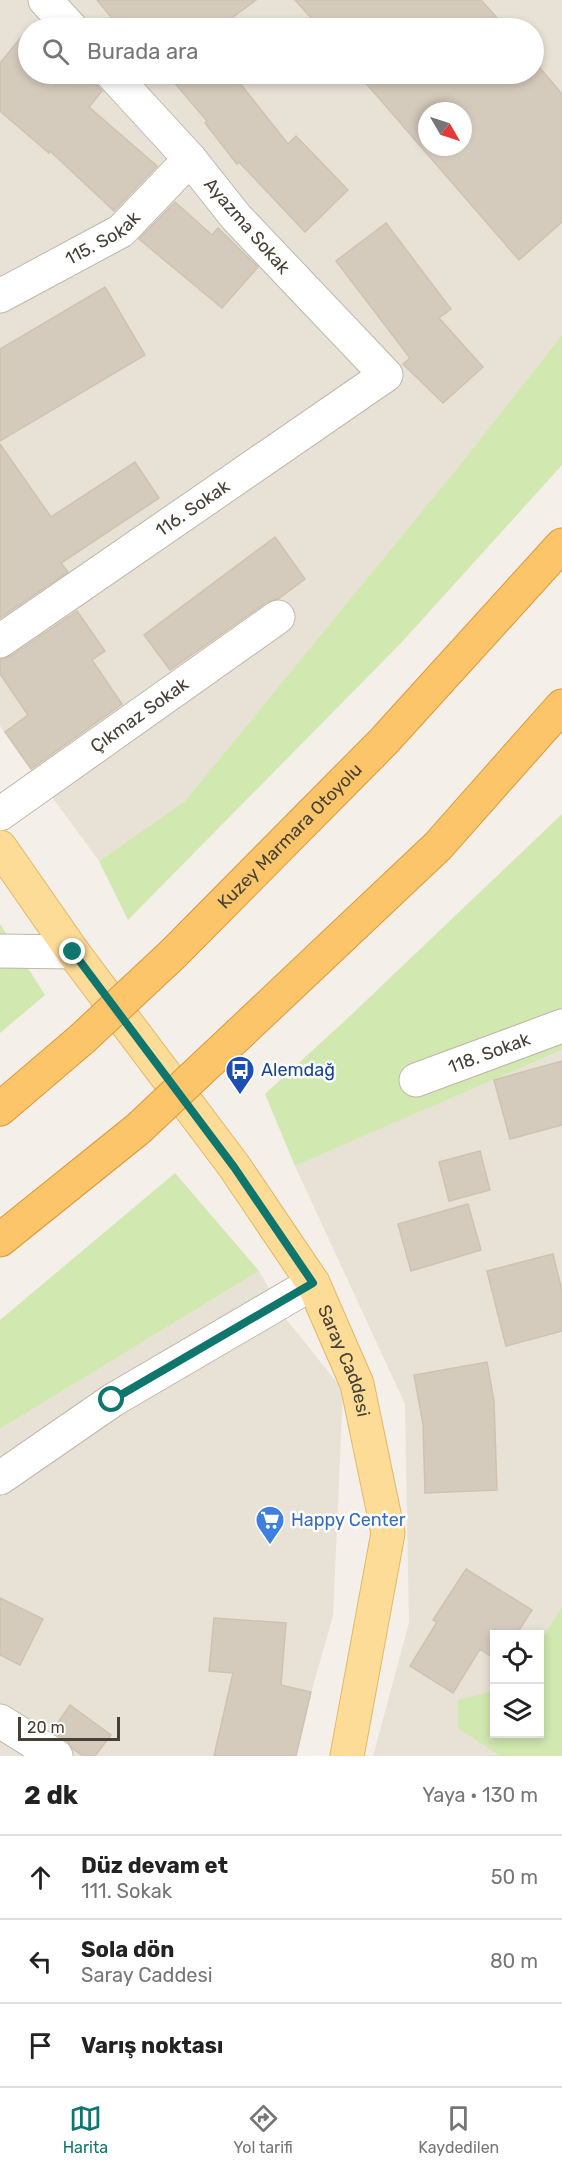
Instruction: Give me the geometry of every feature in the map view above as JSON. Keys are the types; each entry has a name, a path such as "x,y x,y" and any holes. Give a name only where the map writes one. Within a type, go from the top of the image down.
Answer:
{"highway":[{"name":"Kuzey Marmara Otoyolu","path":"0,1108 82,1039 173,954 384,741 562,545"},
{"path":"0,1240 138,1129 438,846 562,706"}],"main road":[{"name":"Saray Caddesi","path":"0,847 73,952 234,1167 313,1283 357,1384 388,1533 347,1756"}],"street":[{"path":"45,0 62,18"},
{"name":"Ayazma Sokak","path":"121,84 190,159 236,217 386,375"},
{"name":"115. Sokak","path":"0,296 121,231 190,159"},
{"name":"116. Sokak","path":"0,641 386,375"},
{"name":"Çıkmaz Sokak","path":"0,814 278,617"},
{"path":"0,951 73,952"},
{"name":"118. Sokak","path":"416,1080 562,1026"},
{"path":"0,1478 112,1400 313,1283"},
{"path":"0,1721 56,1756"}],"shaded area":[{"path":"0,0 562,0 562,335 463,461 185,801 99,861 0,726"},
{"path":"562,1050 562,1756 373,1756 409,1623 405,1404 295,1166"},
{"path":"259,1271 286,1319 343,1390 333,1616 293,1756 0,1756 0,1429"}],"green space":[{"path":"562,335 562,465 401,643 128,920 99,861 185,801 463,461"},
{"path":"562,814 562,1050 295,1166 265,1094"},
{"path":"0,924 45,995 0,1033"},
{"path":"175,1173 259,1271 0,1429 0,1320"},
{"path":"562,1608 562,1756 500,1756 458,1728 458,1700 490,1692 490,1738 544,1738 544,1635"}],"building":[{"path":"97,0 256,0 232,18 112,18"},
{"path":"295,0 481,0 497,18 311,18"},
{"path":"18,41 18,84 96,84 102,91 89,107 157,166 114,211 50,151 49,153 0,111 0,63"},
{"path":"544,73 562,94 562,222 519,260 429,156 472,156 472,102 418,102 418,143 367,84 544,84"},
{"path":"176,84 241,84 288,144 296,136 348,190 305,232 239,162 237,164 205,123 207,121"},
{"path":"175,202 212,235 218,228 258,267 222,308 139,239"},
{"path":"386,223 451,309 439,318 483,367 443,403 403,364 410,358 336,261"},
{"path":"105,287 145,355 0,441 0,349"},
{"path":"0,444 51,517 135,462 159,498 61,563 68,572 0,618"},
{"path":"275,537 305,579 278,599 267,602 170,670 144,635"},
{"path":"77,611 105,651 92,660 122,704 31,769 5,732 28,715 0,674 0,659 11,656"},
{"path":"562,1061 562,1125 510,1139 494,1080"},
{"path":"480,1151 490,1190 449,1201 439,1162"},
{"path":"468,1204 481,1250 411,1271 398,1224"},
{"path":"553,1254 562,1291 562,1331 506,1346 487,1271"},
{"path":"487,1362 494,1401 497,1490 425,1493 423,1424 414,1375"},
{"path":"466,1569 532,1610 519,1630 490,1630 490,1656 480,1649 453,1693 410,1666 437,1622 433,1620"},
{"path":"0,1598 43,1619 20,1665 0,1655"},
{"path":"214,1618 286,1623 281,1685 311,1692 296,1756 214,1756 233,1673 209,1671"},
{"path":"70,1705 111,1735 95,1756 83,1756 52,1731"}],"place":[{"name":"Alemdağ","path":"240,1096"},
{"name":"Happy Center","path":"270,1546"}],"route":[{"path":"73,952 234,1167 313,1283 112,1400"}]}
